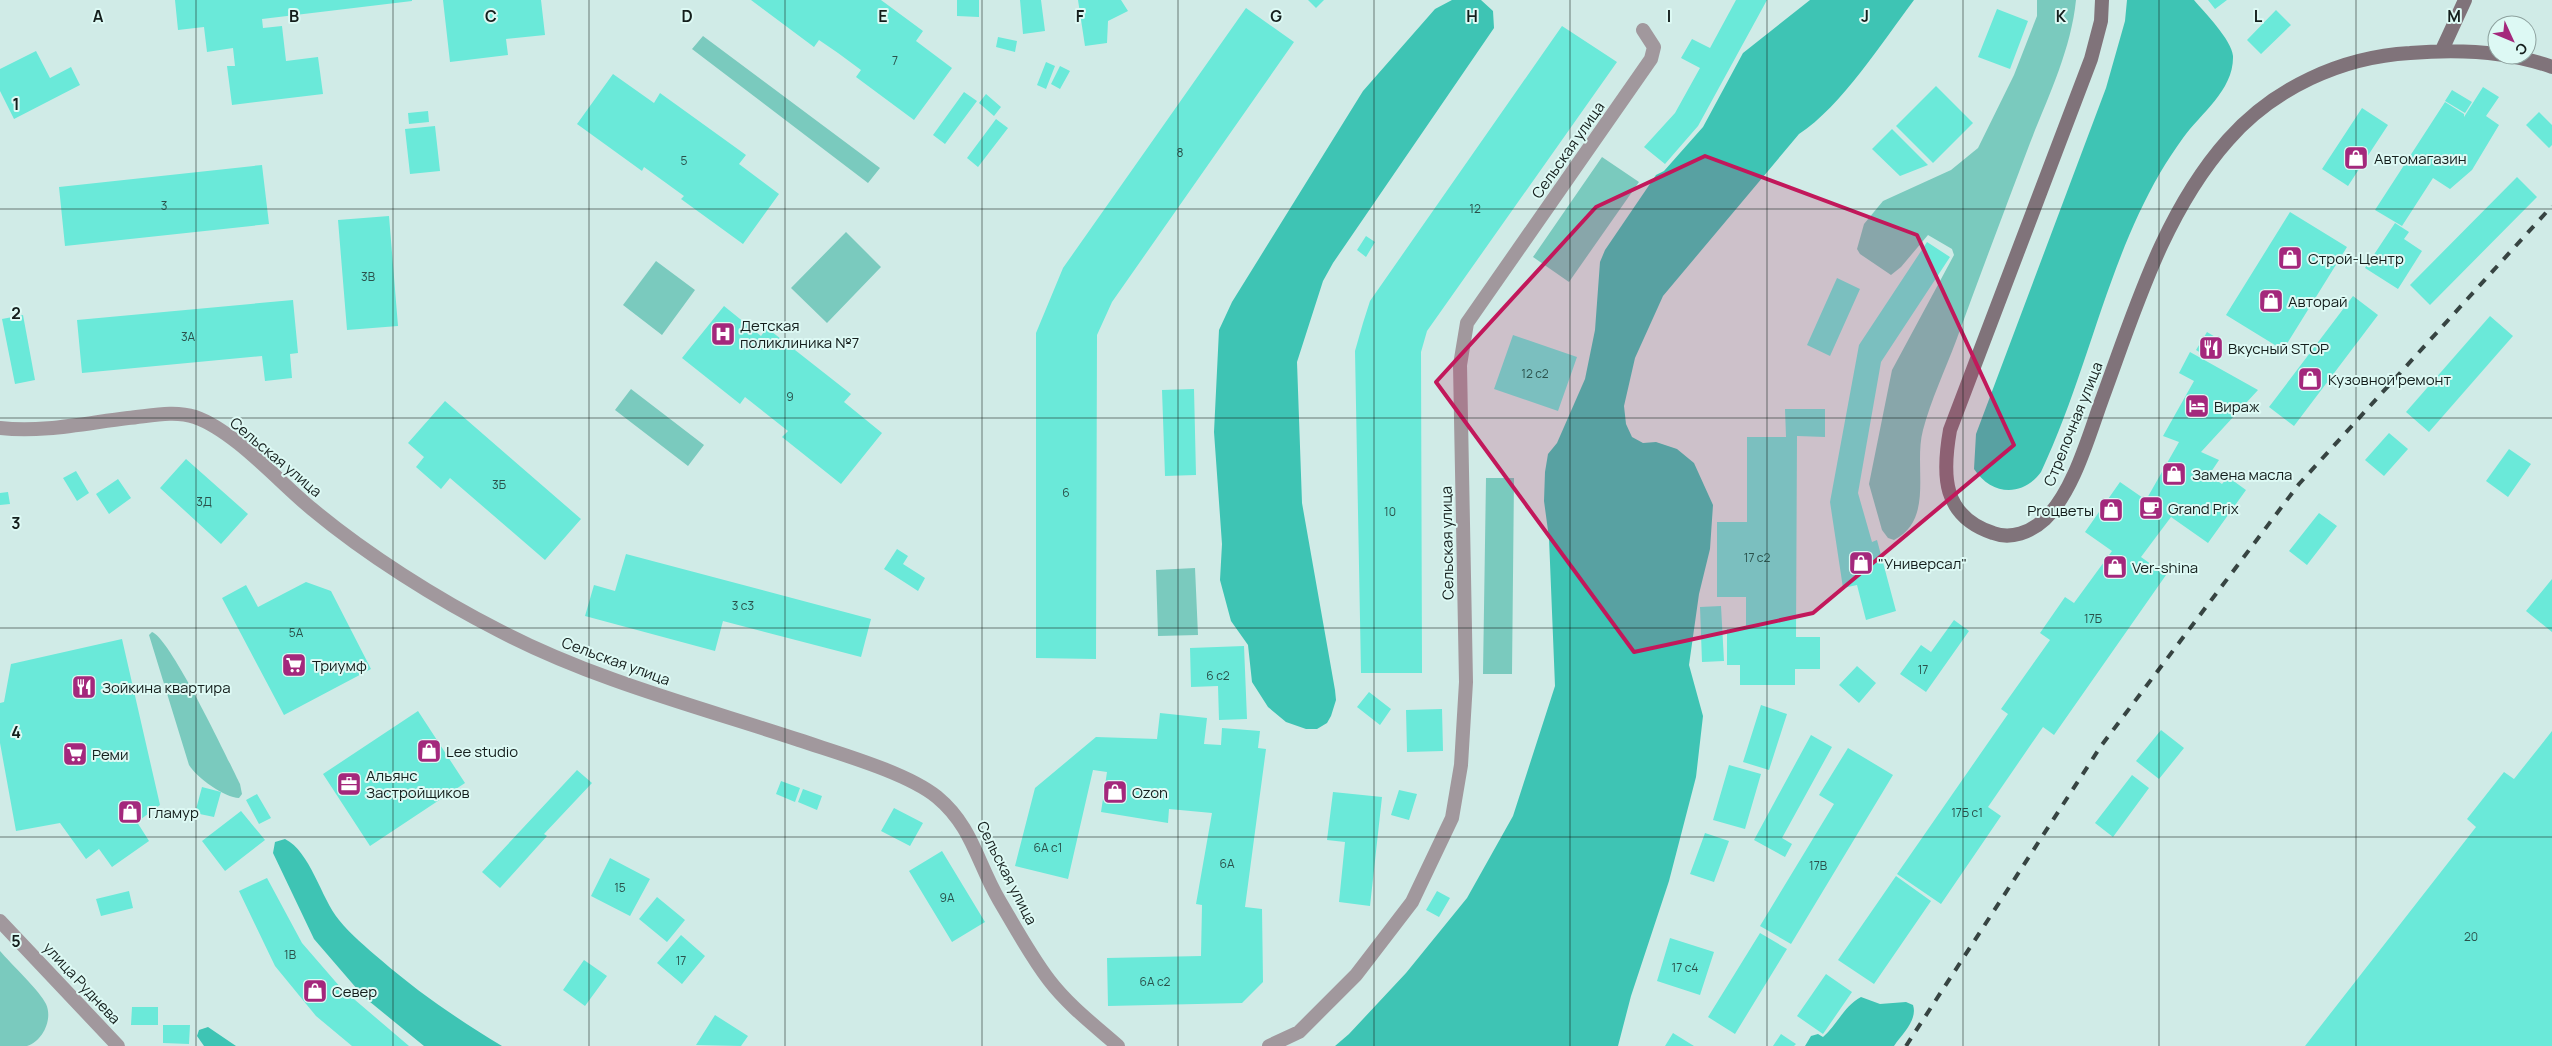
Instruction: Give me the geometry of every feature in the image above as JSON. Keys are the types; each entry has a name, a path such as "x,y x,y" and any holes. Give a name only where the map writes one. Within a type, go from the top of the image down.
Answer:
{"main road":[{"name":"Стрелочная улица","path":"2102,0 2101,21 2091,59 1950,430 1945,470 1948,492 1958,510 1970,521 1993,534 2013,536 2026,532 2046,519 2062,496 2090,433 2144,286 2169,231 2191,192 2243,124 2282,93 2339,65 2395,54 2442,50 2479,53 2552,67"},
{"path":"2442,50 2466,0"}],"street":[{"name":"Сельская улица","path":"1268,1046 1300,1032 1356,975 1412,902 1452,818 1460,765 1466,682 1460,366 1466,323 1651,59 1654,46 1643,30"},
{"name":"Сельская улица","path":"0,428 17,430 66,426 162,414 193,416 213,426 227,436 286,484 311,508 376,557 498,630 572,665 852,757 922,786 947,805 963,823 996,895 1050,982 1071,1004 1118,1046"},
{"name":"улица Руднева","path":"0,920 118,1046"}],"highlighted area":[{"path":"1705,156 1917,235 2014,445 1813,613 1634,652 1436,382 1596,207"}],"green space":[{"path":"1452,0 1481,0 1493,11 1494,28 1333,263 1323,281 1297,362 1302,503 1336,700 1327,723 1317,729 1306,729 1286,722 1268,707 1252,682 1248,645 1231,621 1220,580 1222,544 1214,432 1219,330 1232,302 1363,91 1435,9"},
{"path":"1810,0 1914,0 1846,91 1815,122 1799,134 1663,296 1635,358 1624,406 1626,424 1632,437 1643,443 1656,442 1677,449 1694,463 1713,505 1710,549 1699,594 1689,665 1703,716 1696,777 1669,881 1631,996 1618,1046 1335,1046 1349,1034 1406,973 1467,898 1513,816 1555,686 1549,538 1544,501 1545,472 1548,454 1557,443 1585,379 1595,330 1600,262 1605,250 1656,175 1664,171 1703,127 1743,53"},
{"path":"2037,0 2076,0 2069,37 2058,73 1926,419 1921,444 1919,506 1907,531 1894,540 1888,538 1882,530 1869,484 1892,370 1954,255 1952,249 1928,235 1901,267 1891,275 1860,254 1857,249 1864,224 1883,201 1951,170 1978,148 2014,75 2037,16"},
{"path":"2127,0 2194,0 2217,26 2228,42 2233,56 2232,68 2228,80 2215,100 2177,146 2141,209 2125,245 2057,435 2041,472 2025,486 2007,490 1998,488 1981,478 1974,469 1976,434 2106,88 2125,21"},
{"path":"703,36 880,168 868,183 692,49"},
{"path":"1602,157 1639,182 1569,282 1533,257"},
{"path":"846,232 881,267 827,323 791,288"},
{"path":"656,261 695,290 662,335 623,305"},
{"path":"631,389 704,445 688,466 615,410"},
{"path":"1486,478 1514,478 1512,674 1483,674"},
{"path":"1195,568 1198,635 1158,636 1156,570"},
{"path":"152,632 161,640 172,655 199,702 240,784 242,794 239,798 226,795 211,786 189,765 149,635"},
{"path":"285,839 294,845 301,854 333,911 354,936 425,995 502,1046 424,1046 364,997 314,939 273,853 275,842"},
{"path":"0,951 38,992 48,1010 45,1029 38,1039 27,1046 0,1046"},
{"path":"1861,997 1880,1004 1906,1002 1913,1005 1914,1011 1911,1021 1894,1046 1805,1046 1811,1036 1818,1034 1823,1037 1845,1010"},
{"path":"208,1027 236,1046 204,1046 197,1036 199,1030"}],"building":[{"path":"175,0 412,1 262,19 263,28 282,26 286,61 318,57 323,94 232,105 227,66 235,66 233,48 207,52 204,27 178,30"},
{"path":"443,0 541,0 545,35 506,39 508,55 450,62"},
{"path":"751,0 881,0 923,31 916,41 952,68 914,120 856,77 861,70 838,53 819,40 814,47"},
{"path":"957,0 979,0 979,17 957,16"},
{"path":"1020,0 1041,0 1045,31 1023,34"},
{"path":"1078,0 1121,0 1128,11 1108,21 1107,43 1085,46"},
{"path":"1308,0 1324,0 1316,8"},
{"path":"1736,0 1767,0 1698,126 1665,164 1644,147 1675,113 1700,68 1681,58 1692,39 1710,48"},
{"path":"2208,0 2227,0 2215,9"},
{"path":"1246,8 1294,42 1112,302 1097,335 1096,659 1036,658 1036,333 1063,268"},
{"path":"1997,9 2028,21 2010,69 1978,57"},
{"path":"2276,10 2291,25 2261,54 2247,40"},
{"path":"1562,26 1617,62 1427,331 1421,352 1422,673 1361,673 1355,351 1363,323 1370,301"},
{"path":"998,37 1017,41 1015,52 996,47"},
{"path":"36,51 50,78 71,67 80,85 14,119 0,91 0,69"},
{"path":"1046,62 1055,66 1046,89 1037,85"},
{"path":"1060,66 1070,71 1060,89 1051,84"},
{"path":"613,74 654,103 660,93 746,155 739,164 779,194 743,244 681,199 684,196 644,167 642,171 577,124"},
{"path":"1936,86 1973,123 1933,163 1896,126"},
{"path":"2483,87 2499,97 2486,116 2499,125 2472,170 2450,189 2433,178 2402,226 2375,210 2445,102 2464,114 2464,117"},
{"path":"2452,90 2472,102 2465,113 2445,101"},
{"path":"964,92 977,101 945,144 933,135"},
{"path":"986,94 1001,107 994,116 979,103"},
{"path":"2362,108 2388,125 2348,186 2322,169"},
{"path":"428,111 429,122 409,124 408,113"},
{"path":"2539,112 2552,125 2552,145 2549,148 2526,125"},
{"path":"996,119 1008,128 978,167 967,158"},
{"path":"435,126 440,171 410,174 405,129"},
{"path":"1892,129 1928,165 1900,176 1872,149"},
{"path":"262,165 269,224 65,246 59,187"},
{"path":"2517,177 2537,197 2430,305 2410,285"},
{"path":"2290,212 2347,247 2283,350 2226,315"},
{"path":"389,216 398,326 347,330 338,220"},
{"path":"2395,223 2409,232 2404,239 2422,251 2398,289 2365,268"},
{"path":"1366,236 1375,242 1366,257 1357,250"},
{"path":"1927,242 1950,257 1881,362 1858,493 1872,542 1877,540 1896,611 1866,620 1857,585 1843,588 1830,502 1859,345"},
{"path":"1837,278 1860,289 1830,356 1807,345"},
{"name":"Кузовной ремонт","path":"2353,296 2378,315 2294,426 2269,407"},
{"path":"293,300 298,353 290,354 292,378 265,381 262,356 82,373 77,320"},
{"path":"724,306 761,336 767,328 851,394 844,402 882,433 841,484 782,437 788,431 745,397 740,404 682,358"},
{"path":"23,315 35,380 15,384 2,319"},
{"path":"2490,316 2513,336 2429,432 2406,412"},
{"path":"2207,332 2222,341 2211,359 2196,350"},
{"path":"1513,335 1577,357 1558,411 1494,389"},
{"path":"2190,352 2258,390 2201,452 2219,460 2209,475 2222,484 2228,477 2246,490 2208,543 2171,517 2141,557 2166,575 2054,735 2043,727 1988,807 2001,816 1941,904 1897,874 2008,714 2001,709 2050,640 2040,633 2065,597 2074,603 2112,551 2085,532 2120,482 2146,500 2179,442 2163,436 2194,381 2179,373"},
{"path":"1194,389 1196,475 1165,476 1162,390"},
{"path":"445,401 581,519 545,560 450,478 441,489 416,467 424,457 408,443"},
{"path":"1785,409 1825,409 1825,437 1797,436 1796,637 1820,637 1820,669 1795,669 1795,685 1740,685 1740,665 1727,665 1727,629 1746,628 1746,597 1717,597 1717,522 1747,522 1747,437 1786,437"},
{"path":"2389,433 2408,449 2384,476 2365,460"},
{"path":"2509,449 2531,464 2508,497 2486,481"},
{"path":"186,459 248,514 221,544 160,488"},
{"path":"76,471 89,493 77,501 63,478"},
{"path":"118,479 131,498 109,514 96,494"},
{"path":"8,492 10,504 0,505 0,493"},
{"path":"2319,513 2337,526 2307,565 2289,551"},
{"path":"897,549 908,556 903,564 925,578 918,591 884,569"},
{"path":"626,554 871,619 861,657 723,621 715,651 585,616 594,585 615,591"},
{"path":"2552,579 2552,632 2526,611"},
{"path":"306,582 331,591 371,669 284,715 222,598 246,585 258,607"},
{"path":"1721,606 1724,661 1702,662 1700,607"},
{"path":"1954,620 1969,631 1926,692 1900,674 1921,645 1931,652"},
{"name":"Реми","path":"122,639 160,805 137,822 149,841 112,867 99,849 86,859 60,823 16,831 0,743 0,703 4,702 11,664"},
{"path":"1244,646 1247,719 1219,720 1218,686 1191,687 1190,648"},
{"path":"1857,666 1876,683 1859,703 1839,685"},
{"path":"1369,692 1391,709 1380,725 1357,707"},
{"path":"1761,705 1787,714 1769,770 1743,762"},
{"path":"1442,709 1443,751 1407,752 1406,710"},
{"path":"418,711 465,783 370,846 323,774"},
{"path":"1160,713 1207,718 1204,744 1221,745 1222,728 1260,731 1258,748 1266,749 1245,907 1262,909 1263,982 1242,1003 1108,1006 1107,958 1201,956 1202,905 1196,904 1212,813 1169,809 1168,823 1101,812 1107,772 1093,770 1068,879 1015,866 1035,788 1096,737 1157,739"},
{"path":"2161,730 2184,748 2159,779 2136,761"},
{"path":"2552,731 2552,1046 2305,1046 2476,827 2467,819 2504,772 2514,779"},
{"path":"1811,735 1832,747 1782,838 1792,844 1785,857 1754,840"},
{"path":"1848,748 1893,775 1791,944 1760,926 1834,804 1819,795"},
{"path":"1729,765 1761,774 1745,829 1713,820"},
{"path":"577,770 592,783 544,834 547,836 500,888 482,872"},
{"path":"2132,775 2149,788 2113,837 2095,823"},
{"path":"781,781 800,788 795,802 776,794"},
{"path":"202,787 221,792 214,817 195,813"},
{"path":"803,789 822,796 817,810 798,802"},
{"path":"1399,790 1417,794 1409,820 1391,815"},
{"path":"1333,792 1382,797 1370,906 1339,902 1345,842 1327,840"},
{"path":"257,794 271,818 259,824 246,800"},
{"path":"894,808 923,823 910,846 881,831"},
{"path":"241,811 265,840 225,871 202,841"},
{"path":"1705,833 1729,841 1714,882 1690,874"},
{"path":"942,851 985,922 952,942 909,871"},
{"path":"610,858 650,879 630,916 591,896"},
{"path":"1896,876 1931,901 1874,984 1838,960"},
{"path":"267,878 302,943 341,988 409,1046 352,1046 316,1016 275,966 239,891"},
{"path":"129,891 133,908 101,916 96,899"},
{"path":"1437,891 1450,898 1439,917 1426,910"},
{"path":"657,897 685,920 667,942 639,919"},
{"path":"1760,933 1787,949 1735,1034 1708,1017"},
{"path":"681,935 705,956 682,984 657,963"},
{"path":"1670,938 1714,952 1700,995 1657,981"},
{"path":"584,960 607,976 585,1006 563,990"},
{"path":"1826,974 1852,992 1823,1034 1797,1016"},
{"path":"132,1007 158,1007 158,1025 131,1025"},
{"path":"715,1015 748,1036 741,1046 696,1045"},
{"path":"163,1025 190,1025 189,1044 163,1043"},
{"path":"1673,1033 1694,1046 1665,1046"},
{"path":"1781,1034 1796,1044 1794,1046 1773,1046"}],"railway":[{"path":"1906,1046 2101,746 2299,484 2552,206"}],"place":[{"name":"Автомагазин","path":"2356,158"},
{"name":"Строй-Центр","path":"2290,258"},
{"name":"Авторай","path":"2271,301"},
{"name":"Детская поликлиника №7","path":"723,334"},
{"name":"Вкусный STOP","path":"2211,348"},
{"name":"Кузовной ремонт","path":"2310,379"},
{"name":"Вираж","path":"2197,406"},
{"name":"Замена масла","path":"2174,474"},
{"name":"Grand Prix","path":"2151,508"},
{"name":"Proцветы","path":"2111,510"},
{"name":"\"Универсал\"","path":"1861,563"},
{"name":"Ver-shina","path":"2115,567"},
{"name":"Триумф","path":"294,665"},
{"name":"Зойкина квартира","path":"84,687"},
{"name":"Lee studio","path":"429,751"},
{"name":"Реми","path":"75,754"},
{"name":"Альянс Застройщиков","path":"349,784"},
{"name":"Ozon","path":"1115,792"},
{"name":"Гламур","path":"130,812"},
{"name":"Север","path":"315,991"}]}
